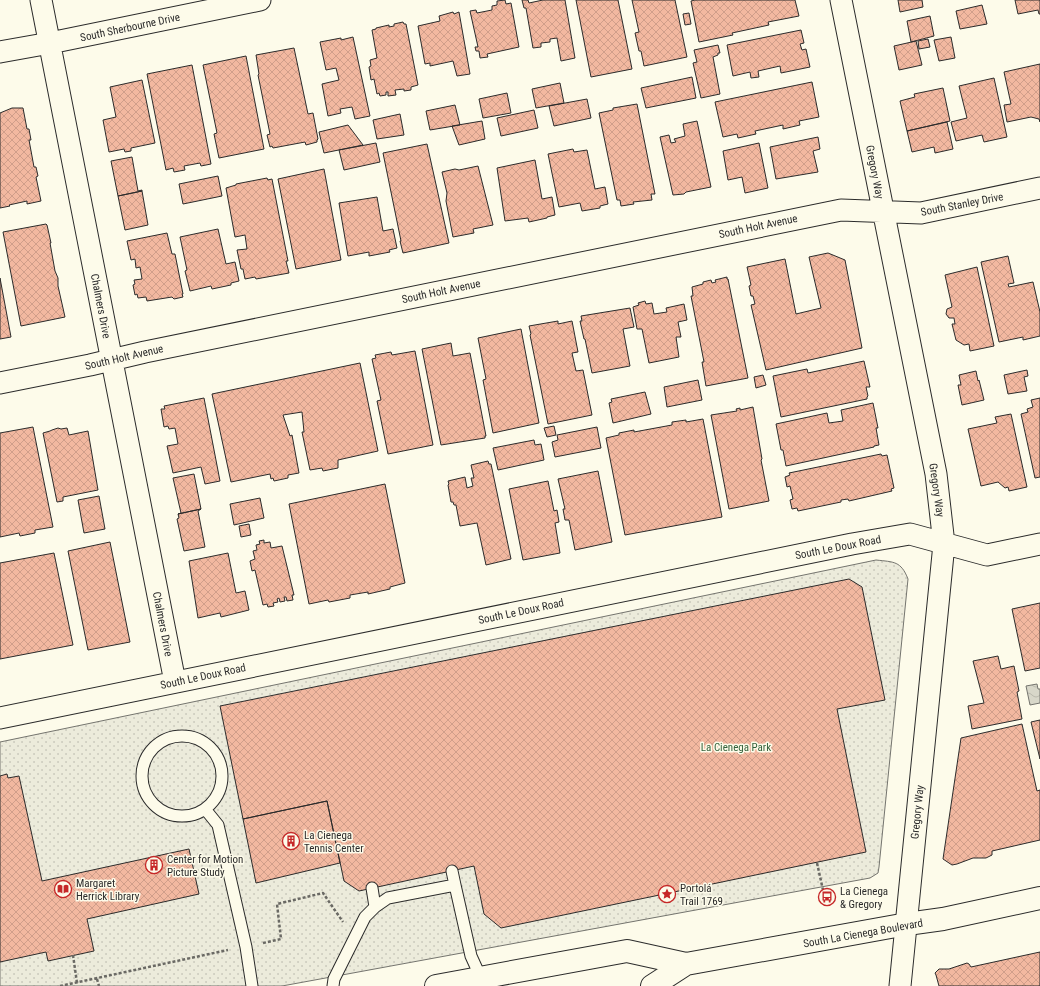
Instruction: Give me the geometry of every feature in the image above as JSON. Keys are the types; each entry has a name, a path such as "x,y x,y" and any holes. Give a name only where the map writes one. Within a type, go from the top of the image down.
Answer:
{"main road":[{"name":"South La Cienega Boulevard","path":"436,986 627,952 686,964 907,924 943,919 1040,898"},
{"name":"South La Cienega Boulevard","path":"652,986 686,964"}],"street":[{"name":"Chalmers Drive","path":"42,0 175,682"},
{"name":"South Sherbourne Drive","path":"0,52 260,0"},
{"name":"Gregory Way","path":"841,0 936,474 944,544 900,986"},
{"name":"South Stanley Drive","path":"883,212 921,213 1040,188"},
{"name":"South Holt Avenue","path":"0,383 841,210 883,212"},
{"name":"South Le Doux Road","path":"0,718 852,544 910,534 987,555 1040,544"}],"lane":[{"path":"183,735 202,741 216,754 221,766 222,780 219,793 211,804 205,809 200,813 187,816 173,816 160,811 150,802 144,790 141,776 143,763 149,752 158,743 170,737 183,735"},
{"path":"205,809 218,825 246,947 252,986"},
{"path":"452,871 471,956 481,978"},
{"path":"333,986 334,979 365,917 375,907 388,898 455,885"},
{"path":"372,888 375,907"}],"path":[{"path":"817,863 823,890"},
{"path":"60,986 281,939 277,904 324,893 348,928 357,933"},
{"path":"73,955 77,982"},
{"path":"97,979 98,986"}],"green space":[{"name":"La Cienega Park","path":"876,560 892,562 900,566 908,579 879,867 878,873 870,878 282,986 0,986 0,742"}],"water":[{"path":"1037,684 1038,689 1040,689 1040,703 1030,705 1026,686"}],"building":[{"path":"505,0 506,4 511,3 519,47 487,54 488,57 480,58 479,51 476,51 475,47 478,47 470,11 476,10 477,13 492,10 492,6 497,5 497,1"},
{"path":"522,0 528,0 529,3 543,0 565,0 575,58 561,61 557,38 550,39 550,42 541,43 541,47 533,48 526,8 524,8"},
{"path":"576,0 618,0 632,69 591,77"},
{"path":"632,0 675,0 687,57 644,66 635,33 639,32"},
{"path":"795,0 799,16 768,22 769,25 732,33 733,35 699,42 691,1"},
{"path":"898,0 922,0 923,7 900,12"},
{"path":"1015,0 1040,0 1040,14 1038,10 1018,14"},
{"path":"982,5 987,24 960,29 956,11"},
{"path":"453,12 454,14 459,12 470,74 457,76 453,61 430,66 430,63 425,64 418,26 440,21 439,16"},
{"path":"689,13 691,24 685,25 683,14"},
{"path":"930,16 934,36 911,42 907,21"},
{"path":"403,22 406,24 418,85 411,87 411,90 395,90 396,95 388,96 388,92 386,92 386,95 380,96 379,93 377,94 374,79 371,80 369,67 371,66 370,60 377,58 372,30 389,25 389,27 394,26 394,24"},
{"path":"801,30 804,43 800,44 802,50 806,49 810,67 781,73 780,66 758,71 759,77 751,78 750,72 733,76 727,45"},
{"path":"353,37 370,116 355,119 352,107 340,109 341,113 328,116 322,84 339,80 336,68 326,70 320,42"},
{"path":"951,37 955,58 939,61 934,40"},
{"path":"928,39 930,47 919,49 918,41"},
{"path":"916,41 922,65 899,70 894,46"},
{"path":"718,45 720,53 713,57 720,94 701,98 693,63 697,62 694,50"},
{"path":"294,48 308,114 313,113 318,139 317,142 306,145 305,142 273,148 272,146 270,147 267,135 270,134 258,75 256,55"},
{"path":"246,56 264,149 219,158 214,134 217,133 203,65"},
{"path":"1040,64 1040,122 1039,119 1031,117 1007,122 1004,105 1011,104 1004,72"},
{"path":"192,65 211,164 201,166 200,163 184,166 185,170 174,172 173,168 166,170 147,74"},
{"path":"692,77 696,98 646,108 641,88"},
{"path":"994,78 1007,137 984,142 982,135 956,141 951,122 967,118 959,86"},
{"path":"142,80 155,143 131,148 131,151 125,152 124,149 109,152 103,120 116,117 110,87"},
{"path":"812,82 819,117 799,121 800,125 783,129 783,125 755,131 756,134 738,138 737,134 723,137 715,102"},
{"path":"560,83 564,103 536,108 532,89"},
{"path":"943,88 950,121 907,131 900,101 915,97 914,94"},
{"path":"507,93 511,113 483,118 479,99"},
{"path":"587,99 591,118 554,126 549,106"},
{"path":"637,104 655,194 651,194 652,200 633,202 634,204 621,206 620,200 617,200 599,113 613,110 613,108"},
{"path":"455,105 460,125 430,130 426,111"},
{"path":"12,108 23,108 27,129 29,129 31,140 29,140 34,167 36,167 38,176 36,177 41,201 27,204 27,201 0,208 0,113"},
{"path":"534,110 538,128 501,136 497,118"},
{"path":"400,114 404,135 377,139 373,120"},
{"path":"482,121 485,139 459,145 452,126"},
{"path":"697,121 711,187 686,192 684,194 673,195 660,137 669,135 671,143 676,142 674,139 685,136 683,124"},
{"path":"947,122 953,149 935,153 934,147 912,152 907,131"},
{"path":"348,125 363,145 324,153 319,132"},
{"path":"818,137 820,149 813,151 818,172 776,179 770,147"},
{"path":"376,143 380,162 344,170 339,150"},
{"path":"759,143 768,188 745,193 742,177 728,180 723,151"},
{"path":"427,144 449,243 403,253 383,153"},
{"path":"573,149 574,152 587,150 595,189 605,187 608,204 600,206 600,208 582,211 580,203 559,207 548,154"},
{"path":"132,157 138,191 142,191 118,196 111,161"},
{"path":"535,160 542,199 552,197 555,215 529,222 528,218 505,221 497,168"},
{"path":"478,166 493,225 473,229 474,233 453,237 446,201 447,193 442,172"},
{"path":"324,169 341,260 296,269 278,179"},
{"path":"218,176 222,196 183,204 179,184"},
{"path":"267,178 268,180 272,179 289,273 256,279 255,277 245,279 237,250 247,249 245,235 235,237 226,188 236,184"},
{"path":"142,191 148,225 125,230 118,196"},
{"path":"377,197 383,231 393,229 397,248 389,250 390,252 369,256 369,252 348,256 339,203"},
{"path":"46,224 65,317 21,326 3,232"},
{"path":"218,229 226,264 235,262 239,281 231,283 231,285 212,289 211,286 190,291 185,271 187,270 180,237"},
{"path":"167,233 172,254 175,254 183,297 174,299 172,297 147,301 146,297 138,298 137,294 135,295 133,285 135,284 134,280 142,279 140,267 136,268 135,259 131,260 127,241"},
{"path":"828,253 845,260 862,348 766,370 751,305 755,304 753,296 751,296 749,286 751,285 747,267 785,259 796,314 821,308 809,257"},
{"path":"1008,256 1014,283 1008,284 1009,287 1033,282 1040,312 1040,336 1023,340 1023,337 999,342 981,262"},
{"path":"977,267 994,346 970,351 969,344 964,345 956,340 952,324 955,324 954,318 949,318 946,314 947,309 952,307 945,275"},
{"path":"727,277 748,378 706,386 702,362 704,362 691,296 693,296 692,287 711,280 712,283 716,282 715,280"},
{"path":"0,278 11,337 0,339"},
{"path":"645,301 646,304 652,303 654,314 667,312 666,308 684,304 687,320 678,322 681,337 676,337 679,357 649,363 642,329 637,329 633,307 639,305 638,303"},
{"path":"630,308 634,327 623,329 630,366 592,373 580,321 582,321 581,316"},
{"path":"558,321 558,324 572,321 578,352 572,353 576,371 583,370 592,415 548,424 529,326"},
{"path":"521,329 539,423 493,433 483,380 486,379 478,338"},
{"path":"451,343 453,356 470,353 486,436 485,438 441,445 422,349"},
{"path":"415,351 433,445 388,454 377,401 381,400 372,359 376,358 375,355 391,352 392,355"},
{"path":"864,361 870,387 866,387 868,396 867,399 781,417 773,376 807,369 808,373"},
{"path":"360,363 378,451 338,460 338,468 323,471 322,468 310,470 302,432 304,432 302,412 283,415 290,436 292,435 299,473 288,475 288,478 274,481 273,478 271,479 270,474 231,482 212,394"},
{"path":"1027,370 1028,376 1024,377 1027,391 1008,394 1004,375"},
{"path":"976,371 984,400 962,405 958,385 961,385 959,375"},
{"path":"763,375 766,385 756,388 754,377"},
{"path":"698,380 702,400 667,407 664,387"},
{"path":"645,392 651,414 613,423 609,403 612,402 611,399"},
{"path":"204,398 220,481 205,484 201,467 173,473 167,446 178,444 175,428 169,429 168,426 164,427 161,409 165,409 164,406"},
{"path":"1040,398 1040,477 1035,478 1021,414 1028,412 1027,409 1033,407 1031,400"},
{"path":"873,403 878,428 876,428 879,445 786,466 776,424 827,413 829,423 843,421 841,410"},
{"path":"753,407 769,501 729,509 711,415 737,411 736,409 740,408 740,410"},
{"path":"1011,414 1027,487 1009,491 1008,487 1005,488 998,482 981,486 968,429 997,423 995,417"},
{"path":"703,419 722,517 625,535 606,438 619,435 619,433 634,430 634,432 672,425 672,422 686,420 686,422"},
{"path":"554,426 556,435 547,437 544,428"},
{"path":"33,427 53,527 35,530 35,533 20,536 19,533 0,537 0,433"},
{"path":"597,427 601,448 555,457 552,442 558,440 557,435"},
{"path":"58,428 67,428 69,435 88,431 98,490 63,497 63,501 57,502 43,433"},
{"path":"534,440 535,445 541,444 544,460 498,470 493,448"},
{"path":"881,454 882,456 887,455 894,488 891,489 892,491 849,501 848,499 841,500 841,502 798,511 797,508 792,509 790,500 793,499 790,486 787,487 785,477 790,475 789,473"},
{"path":"488,461 489,464 491,464 511,559 486,565 477,523 460,526 456,505 451,502 448,481 465,477 467,488 473,486 471,478 474,478 471,465"},
{"path":"598,471 612,542 575,550 569,520 565,520 563,509 565,509 558,479"},
{"path":"194,474 201,509 178,514 181,513 173,478"},
{"path":"548,481 554,511 557,510 559,522 555,523 560,553 523,560 509,489"},
{"path":"385,484 405,583 390,587 390,589 368,594 368,592 350,595 350,598 329,602 328,600 309,604 289,504"},
{"path":"99,496 105,529 84,533 78,500"},
{"path":"260,498 264,518 234,525 230,504"},
{"path":"201,509 198,511 205,547 184,551 177,519 179,518 178,514"},
{"path":"249,524 251,535 241,537 239,526"},
{"path":"264,540 264,543 270,542 271,548 282,546 294,595 292,595 293,600 287,601 286,597 284,597 285,601 280,602 279,598 277,599 278,602 273,603 274,606 268,607 267,604 263,605 255,570 252,571 250,561 255,559 253,551 257,550 256,545 260,544 259,541"},
{"path":"110,542 130,642 88,650 68,551"},
{"path":"54,553 73,645 0,659 0,563"},
{"path":"228,553 236,593 245,591 249,610 221,617 220,613 198,618 189,561"},
{"path":"849,579 862,587 885,700 837,709 866,852 501,928 484,914 474,866 359,891 344,881 327,801 243,819 220,706"},
{"path":"1040,603 1040,668 1025,671 1012,609"},
{"path":"998,656 1001,669 1014,666 1019,691 1017,692 1022,719 972,729 968,706 984,703 973,661"},
{"path":"1040,720 1040,759 1031,722"},
{"path":"1022,724 1037,791 1040,790 1040,840 992,851 992,855 986,858 973,858 952,865 943,859 961,738"},
{"name":"Center for Motion Picture Study","path":"7,774 8,778 19,776 42,881 189,849 199,894 87,919 94,951 48,961 46,952 0,962 0,776"},
{"name":"La Cienega Tennis Center","path":"327,801 340,863 256,883 243,819"},
{"path":"1040,952 1040,986 939,986 935,973 939,969 949,969 967,963 971,967"}],"place":[{"name":"La Cienega Tennis Center","path":"291,841"},
{"name":"Center for Motion Picture Study","path":"154,865"},
{"name":"Margaret Herrick Library","path":"63,889"},
{"name":"Portolá Trail 1769","path":"667,894"},
{"name":"La Cienega & Gregory","path":"827,897"}]}
